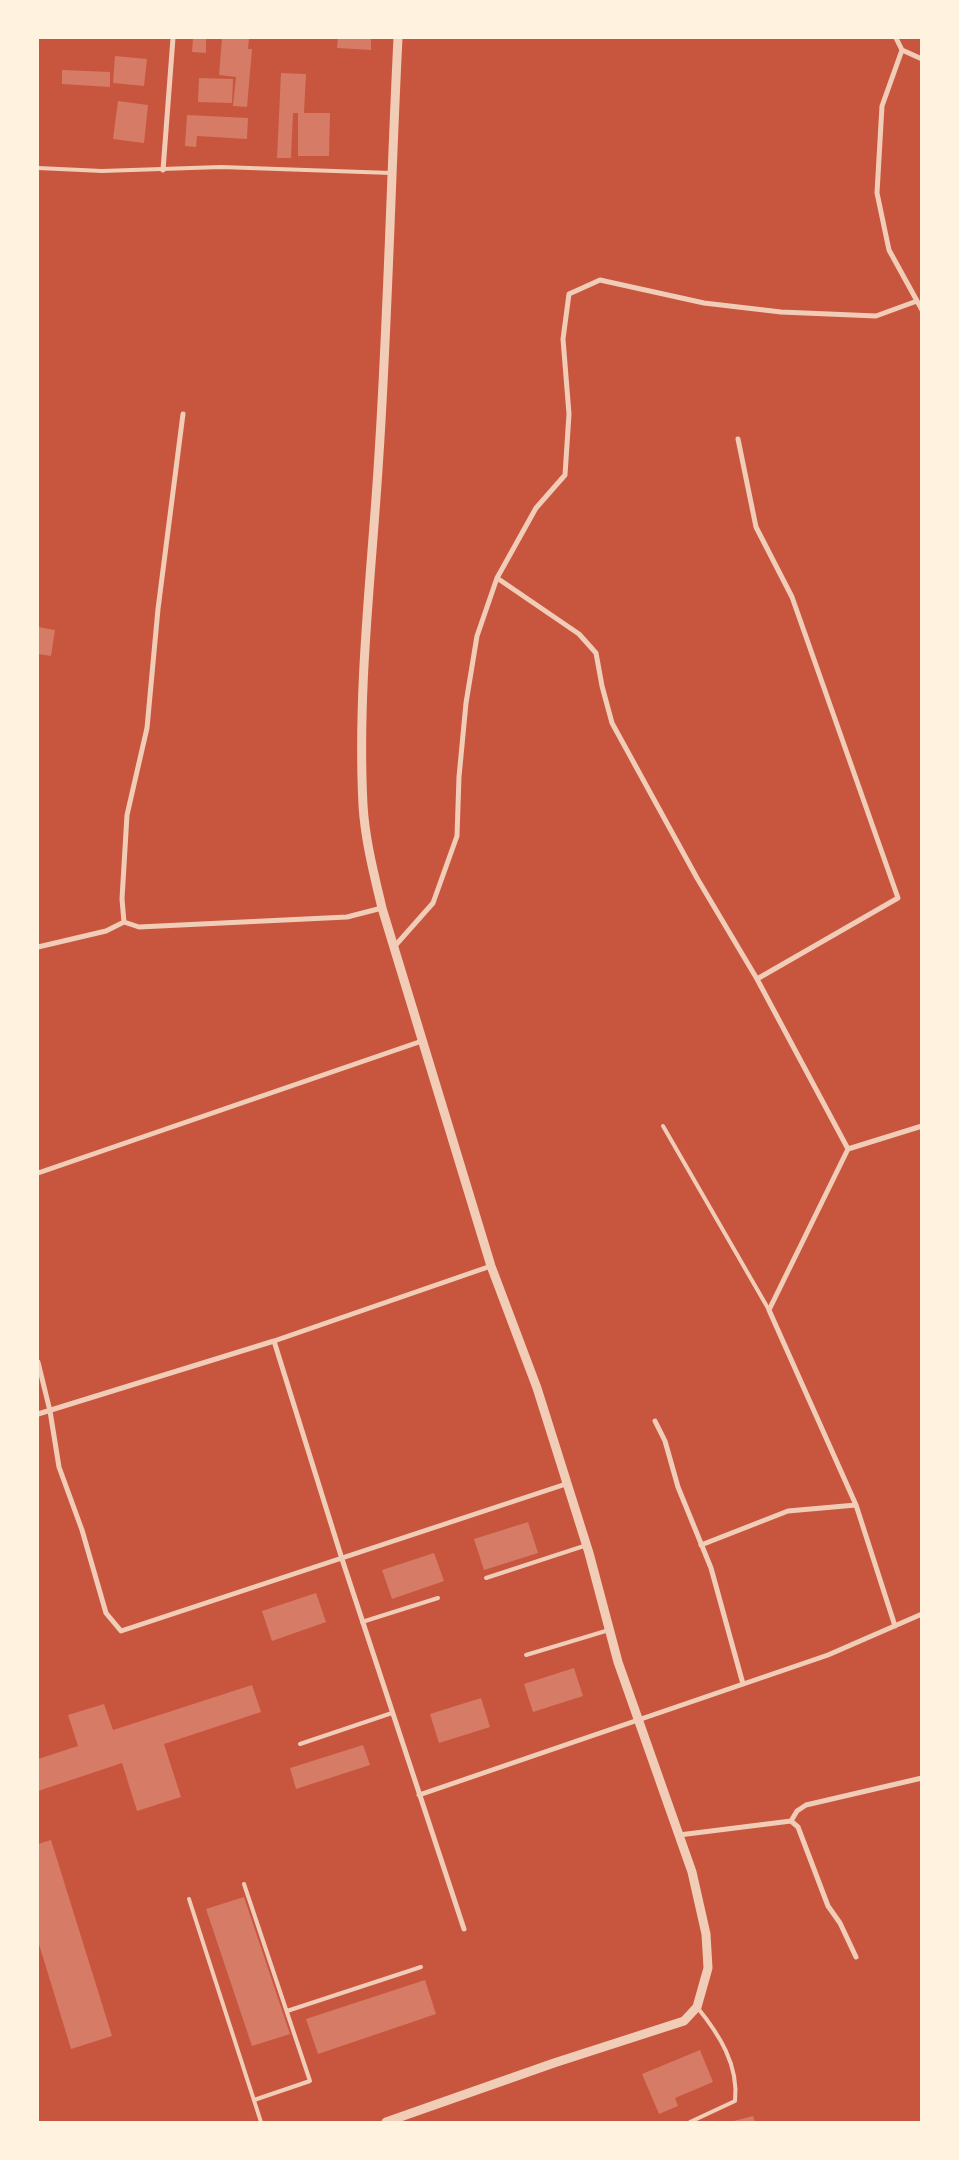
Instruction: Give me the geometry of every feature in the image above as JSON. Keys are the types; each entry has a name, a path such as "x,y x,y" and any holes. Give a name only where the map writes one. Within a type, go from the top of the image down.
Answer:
{"street":[{"path":"163,170 173,38"},
{"path":"386,2122 554,2063 684,2021 697,2007 708,1968 706,1934 692,1872 640,1719 618,1662 587,1545 537,1388 492,1266 422,1042 382,908 369,854 364,806 362,708 385,365 391,173 398,38"},
{"path":"896,38 902,50 922,59"},
{"path":"902,50 882,106 877,193 889,250 922,310"},
{"path":"394,946 433,904 457,836 459,777 466,703 477,636 497,578 536,508 565,475 569,414 563,339 570,294 600,280 704,303 781,312 876,316 917,301"},
{"path":"124,922 122,899 128,815 147,728 158,609 183,414"},
{"path":"738,439 756,527 792,597 898,898 757,979"},
{"path":"497,578 579,634 596,653 602,686 612,723 697,878 757,979 848,1148"},
{"path":"38,947 106,931 124,922 139,927 347,917 382,908"},
{"path":"38,1173 422,1042"},
{"path":"895,1626 856,1505 769,1310 848,1148 922,1126"},
{"path":"38,1414 274,1341 492,1266"},
{"path":"274,1341 362,1622 464,1929"},
{"path":"38,1362 50,1411 59,1467 82,1530 106,1613 121,1631 566,1484"},
{"path":"655,1420 665,1441 678,1487 711,1568 743,1684"},
{"path":"701,1546 788,1511 856,1505"},
{"path":"419,1795 828,1655 922,1614"},
{"path":"791,1821 797,1811 806,1805 922,1778"},
{"path":"679,1835 791,1821 798,1827 828,1906 840,1922 856,1957"}],"lane":[{"path":"38,168 102,171 221,167 391,173"},
{"path":"664,1126 769,1310"},
{"path":"486,1578 587,1545"},
{"path":"362,1622 438,1598"},
{"path":"526,1655 609,1630"},
{"path":"300,1744 392,1713"},
{"path":"244,1884 310,2081 254,2100"},
{"path":"189,1899 261,2122"},
{"path":"287,2011 421,1967"},
{"path":"690,2122 735,2101 736,2086 725,2046 697,2007"}],"building":[{"path":"193,38 206,38 206,53 192,52"},
{"path":"222,38 249,38 248,49 252,49 247,107 233,106 236,77 219,75"},
{"path":"338,38 371,38 371,50 337,48"},
{"path":"115,56 147,59 144,86 113,83"},
{"path":"62,70 110,72 110,87 62,84"},
{"path":"281,73 306,74 304,113 330,113 329,156 298,156 298,113 293,113 291,158 277,158"},
{"path":"199,78 233,79 232,103 198,102"},
{"path":"118,101 148,105 144,143 113,139"},
{"path":"187,115 248,118 247,139 197,136 196,147 185,146"},
{"path":"38,627 55,630 51,656 38,654"},
{"path":"528,1522 538,1553 484,1570 474,1539"},
{"path":"434,1553 444,1581 392,1599 382,1570"},
{"path":"316,1593 326,1622 272,1641 262,1611"},
{"path":"574,1668 583,1696 533,1712 524,1684"},
{"path":"252,1685 261,1712 164,1744 181,1797 137,1811 122,1763 38,1791 38,1759 78,1746 68,1715 104,1704 113,1730"},
{"path":"481,1698 490,1727 439,1743 430,1714"},
{"path":"363,1745 370,1765 296,1789 290,1768"},
{"path":"51,1840 112,2036 71,2049 38,1941 38,1844"},
{"path":"244,1897 290,2034 252,2046 206,1909"},
{"path":"425,1980 436,2014 318,2054 306,2019"},
{"path":"700,2050 713,2082 675,2098 678,2106 659,2114 642,2074"},
{"path":"753,2116 755,2122 730,2122"}]}
